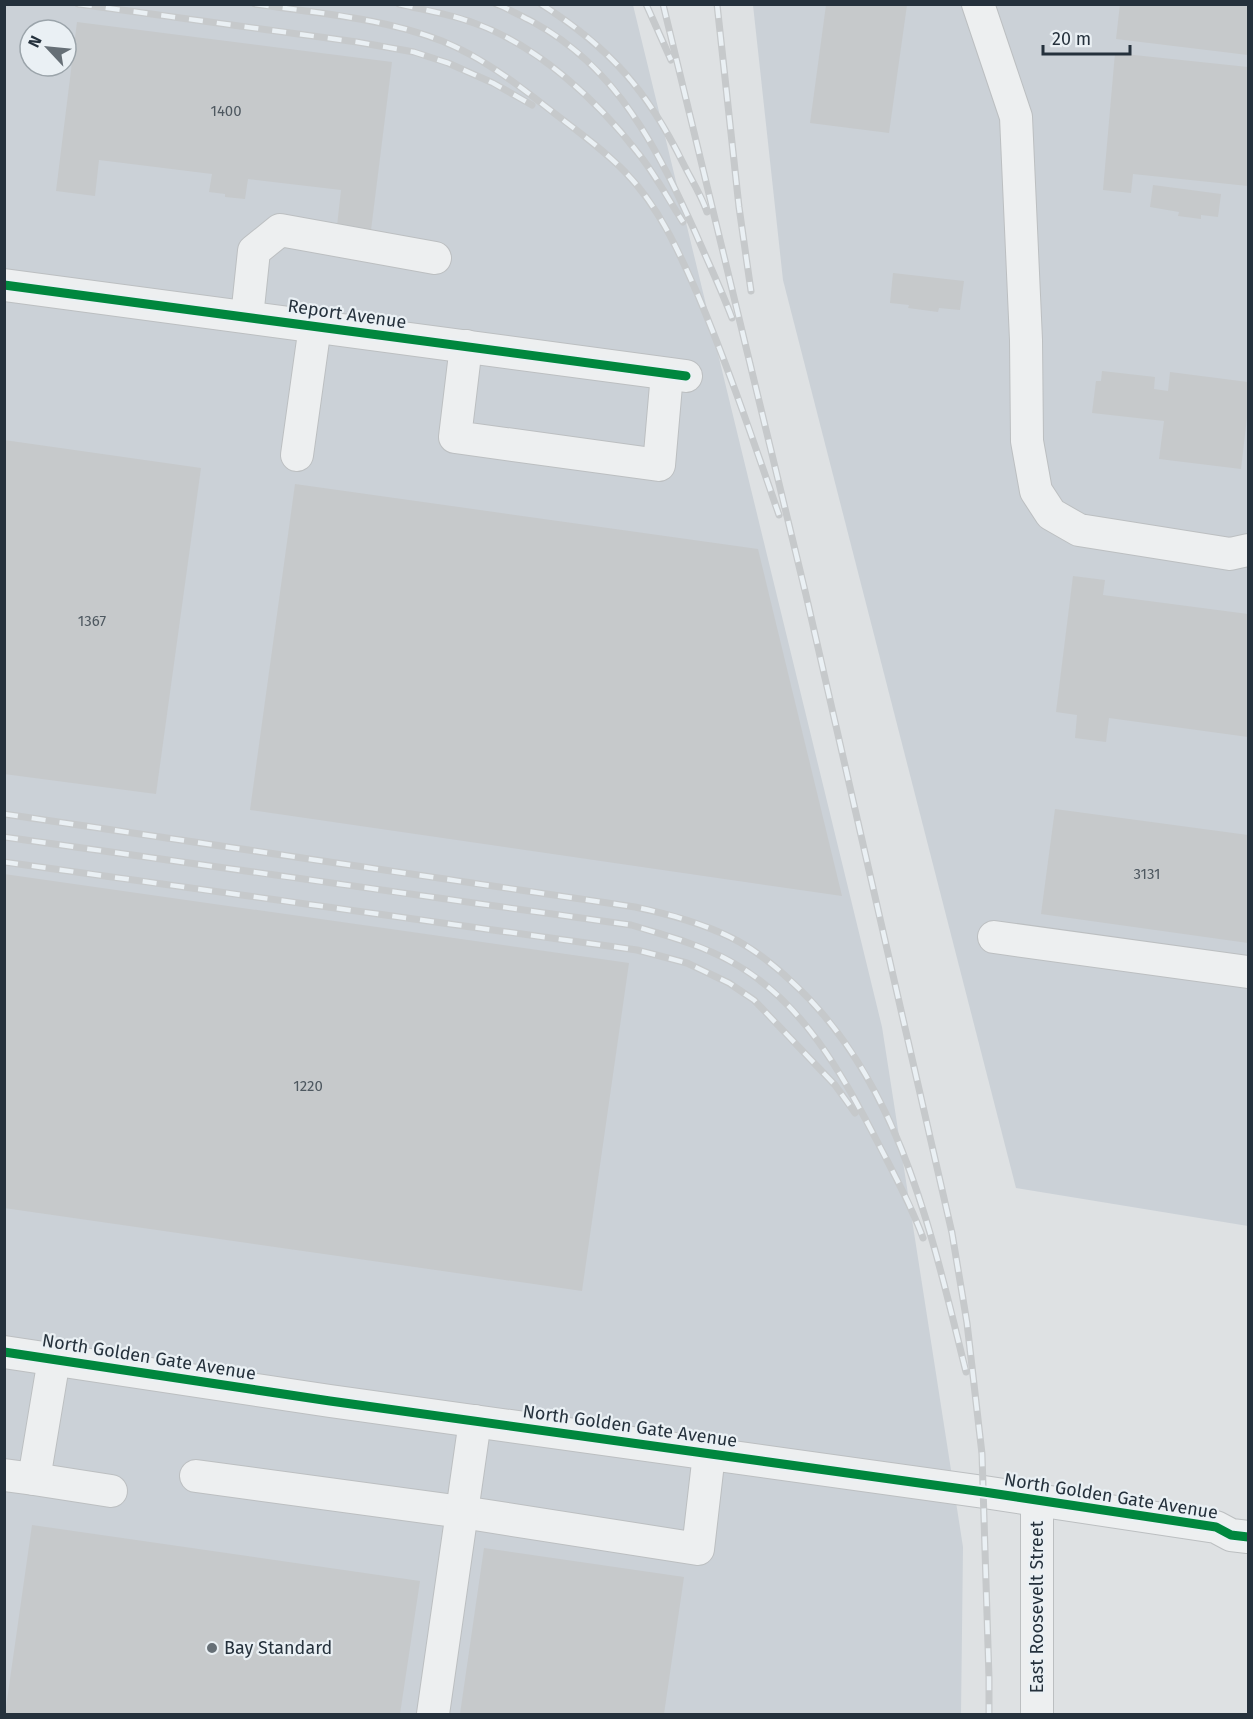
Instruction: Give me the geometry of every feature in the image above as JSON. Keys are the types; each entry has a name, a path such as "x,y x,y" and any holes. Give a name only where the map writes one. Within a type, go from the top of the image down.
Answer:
{"street":[{"path":"978,4 1016,117 1026,340 1026,441 1036,491 1051,514 1079,530 1230,554 1248,550"},
{"path":"247,317 254,251 280,230 435,258"},
{"name":"Report Avenue","path":"4,285 466,346 676,375 659,465 455,436 466,346"},
{"path":"297,455 315,326"},
{"path":"994,937 1248,972"},
{"name":"North Golden Gate Avenue","path":"4,1352 1037,1500 1216,1527 1230,1535 1248,1538"},
{"path":"54,1359 19,1477 111,1491"},
{"path":"433,1714 475,1421"},
{"path":"196,1476 462,1512 698,1550 709,1454"},
{"name":"East Roosevelt Street","path":"1037,1500 1037,1714"}],"shaded area":[{"path":"5,5 633,5 882,1027 963,1547 961,1714 5,1714"},
{"path":"753,5 1248,5 1248,1226 1016,1188 783,280"}],"building":[{"path":"1120,4 1248,4 1248,55 1116,39"},
{"path":"826,5 907,5 889,133 810,123"},
{"path":"78,22 392,62 371,230 337,226 341,190 248,179 245,199 225,197 225,194 209,192 212,174 99,160 95,196 56,191 70,78 78,78"},
{"path":"1115,53 1248,67 1248,186 1133,174 1131,193 1103,190"},
{"path":"1153,185 1221,194 1218,217 1201,215 1201,219 1178,216 1179,212 1150,207"},
{"path":"893,273 964,281 960,310 939,308 938,312 890,303"},
{"path":"1102,371 1155,377 1154,389 1168,391 1170,372 1248,382 1248,409 1241,469 1159,459 1164,421 1092,413 1096,381 1101,381"},
{"path":"4,440 201,468 156,794 4,774"},
{"path":"295,484 758,549 842,896 250,810"},
{"path":"1073,576 1105,580 1103,595 1248,614 1248,737 1109,718 1106,742 1075,738 1077,715 1056,712"},
{"path":"1055,809 1248,835 1248,943 1041,914"},
{"path":"4,874 629,963 582,1291 4,1208"},
{"name":"Bay Standard","path":"32,1525 420,1581 400,1714 5,1714"},
{"path":"484,1548 684,1577 664,1714 460,1714"}],"railway":[{"path":"78,4 357,42 414,52 448,63 493,83 532,105"},
{"path":"255,4 373,22 420,33 442,41 470,54 509,79 587,138 617,164 648,200 683,261 740,403 779,515"},
{"path":"399,4 474,23 521,45 543,60 585,95 622,133 650,169 683,222"},
{"path":"496,4 533,22 563,41 612,87 650,142 666,172 682,203 732,318"},
{"path":"541,4 607,54 640,92 669,137 707,212"},
{"path":"646,4 671,60"},
{"path":"663,4 806,595 952,1233 967,1323 982,1454 989,1714"},
{"path":"717,4 739,207 751,291"},
{"path":"4,814 635,907 695,923 739,941 763,957 792,982 829,1022 860,1065 886,1113 907,1163 924,1214 940,1267 966,1372"},
{"path":"4,837 631,925 706,950 756,977 799,1017 817,1040 834,1064 864,1116 902,1190 923,1238"},
{"path":"4,862 637,950 687,963 729,983 754,1000 835,1085 855,1113"}],"cycle path":[{"path":"4,285 686,376"},
{"path":"4,1352 330,1401 984,1492 1216,1527 1231,1535 1248,1537"}],"place":[{"name":"Bay Standard","path":"212,1648"}]}
